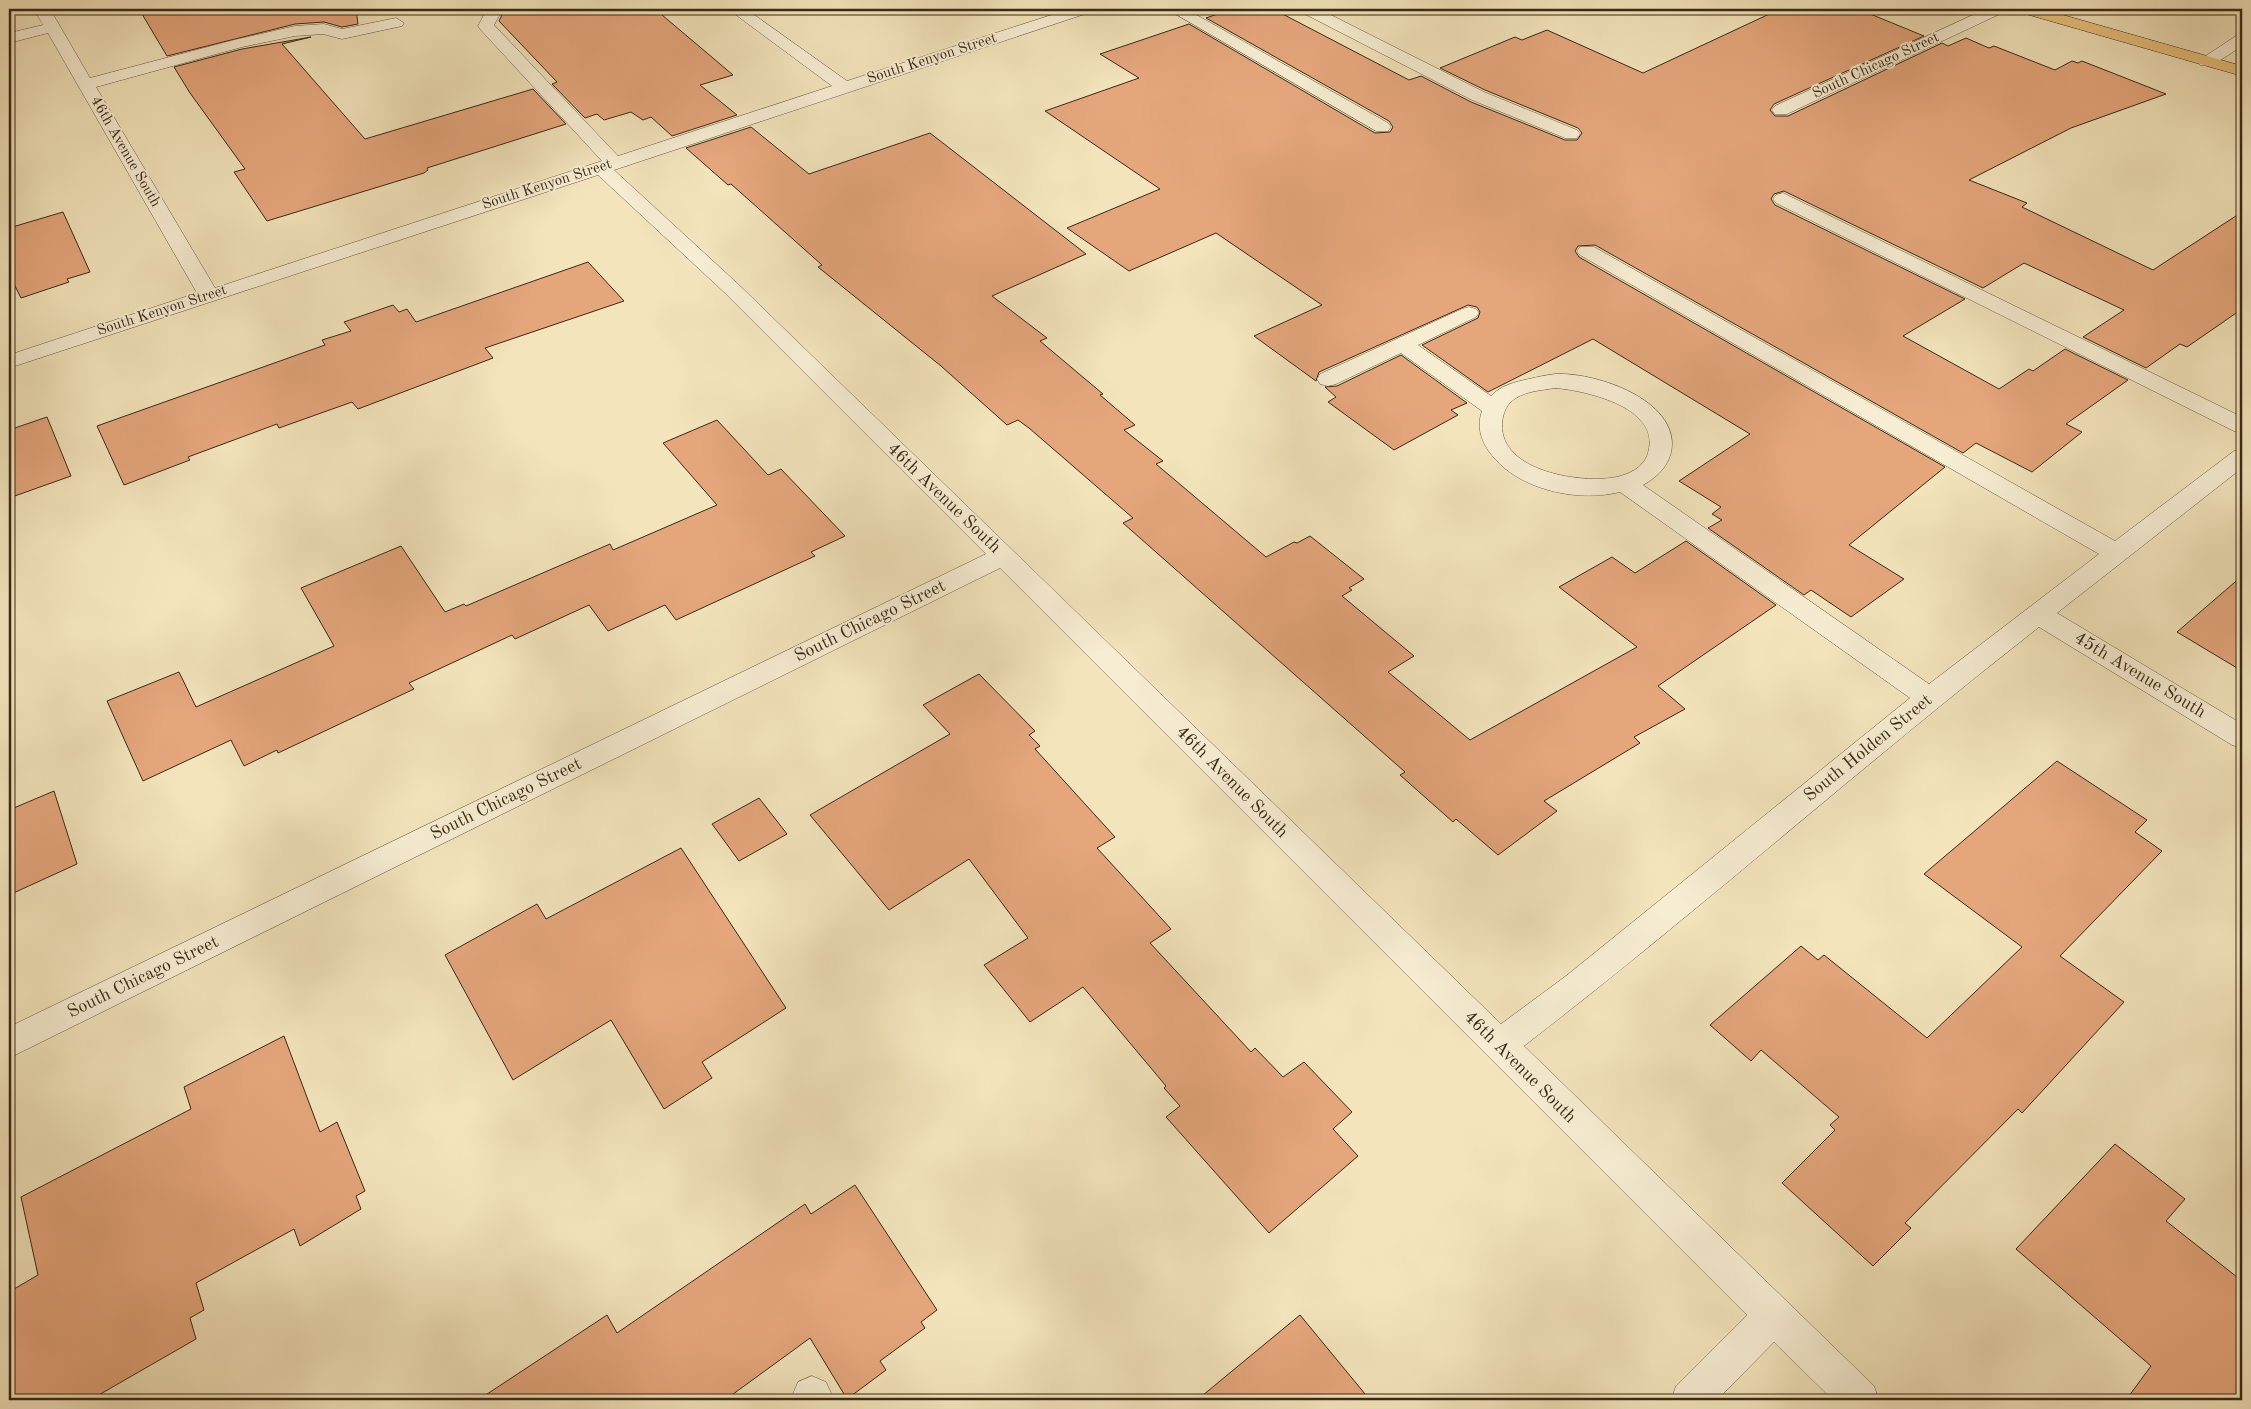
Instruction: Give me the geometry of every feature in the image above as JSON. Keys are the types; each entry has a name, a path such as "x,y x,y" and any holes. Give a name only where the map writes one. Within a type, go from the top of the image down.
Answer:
{"main road":[{"path":"2025,9 2242,71"}],"street":[{"name":"46th Avenue South","path":"42,9 209,296"},
{"name":"46th Avenue South","path":"495,9 486,26 608,165 870,427 1004,556 1498,1046 1860,1400"},
{"path":"736,9 845,88"},
{"name":"South Kenyon Street","path":"9,362 1085,9"},
{"path":"1175,9 1382,128"},
{"path":"1307,9 1478,96 1571,134"},
{"name":"South Chicago Street","path":"1781,110 1998,9"},
{"path":"86,84 240,43 295,31 324,29 342,34 396,23"},
{"path":"9,38 53,27"},
{"path":"2206,61 2242,39"},
{"path":"1783,199 2242,426"},
{"path":"1587,251 2117,553"},
{"path":"1328,379 1469,313"},
{"path":"1402,344 1493,408"},
{"path":"1556,381 1579,383 1607,390 1633,402 1651,418 1661,437 1660,458 1646,474 1624,484 1596,488 1564,485 1541,479 1515,465 1497,448 1489,429 1493,408 1507,394 1529,385 1556,381"},
{"name":"South Holden Street","path":"1498,1046 1577,986 1929,698 2242,456"},
{"path":"1624,484 1929,698"},
{"name":"South Chicago Street","path":"9,1043 1004,556"},
{"name":"45th Avenue South","path":"2038,614 2242,737"},
{"path":"1690,1400 1773,1316"}],"building":[{"path":"139,9 356,9 358,24 342,27 324,22 295,24 167,56"},
{"path":"505,9 655,9 733,75 700,85 737,115 672,136 651,117 643,120 631,112 604,120 597,114 585,118 552,84 557,82 499,21"},
{"path":"1232,9 1273,9 1409,80 1421,76 1471,102 1565,140 1577,140 1582,133 1578,128 1485,90 1440,68 1515,37 1522,40 1547,30 1643,73 1780,9 1858,9 1924,36 1774,104 1770,110 1775,116 1788,116 1942,43 1948,46 1966,38 1989,48 1994,46 2055,70 2072,61 2078,63 2082,61 2166,94 2071,128 1969,180 2027,203 2022,207 2153,270 2242,212 2242,309 2187,347 2180,344 2146,368 2083,337 2124,310 2024,263 1983,288 1784,191 1774,194 1771,199 1775,205 1965,299 1903,336 1999,389 2029,369 2033,371 2065,349 2128,380 2066,424 2082,432 2032,472 1976,443 1963,453 1595,245 1578,246 1575,251 1579,257 1945,467 1849,545 1904,579 1851,617 1811,590 1804,595 1708,528 1722,520 1712,514 1721,507 1679,481 1750,434 1593,339 1488,392 1422,345 1478,318 1480,312 1477,307 1468,305 1319,372 1316,381 1254,336 1322,305 1216,233 1129,271 1067,228 1160,189 1045,111 1139,78 1100,54 1189,24 1375,133 1390,132 1393,127 1389,121 1206,18"},
{"path":"311,37 282,44 365,139 533,89 566,124 427,168 428,170 424,173 267,221 234,172 245,169 190,93 174,67 242,49"},
{"path":"751,127 809,174 930,133 1086,254 992,296 1047,338 1040,341 1103,394 1100,395 1135,425 1124,430 1163,461 1156,464 1266,557 1310,536 1364,579 1349,588 1352,590 1342,596 1414,656 1388,672 1470,740 1637,647 1559,587 1612,557 1635,573 1686,541 1776,605 1658,686 1685,709 1634,737 1640,743 1544,801 1557,811 1498,855 1456,819 1453,822 1400,775 1405,772 1123,523 1133,518 1029,428 1018,420 1007,425 941,366 818,267 822,265 731,184 728,185 686,148"},
{"path":"63,212 90,272 67,279 69,282 21,298 9,274 9,228"},
{"path":"588,262 624,301 485,348 493,358 358,409 352,402 279,428 277,424 188,457 190,460 124,485 97,426 325,345 322,340 351,331 344,322 393,305 399,312 407,309 416,322"},
{"path":"1401,355 1467,403 1451,410 1458,415 1394,450 1328,402 1336,397 1325,387 1337,386"},
{"path":"47,417 71,476 9,498 9,430"},
{"path":"717,420 768,475 781,469 845,536 811,552 815,556 676,620 665,605 608,631 589,605 515,639 512,635 409,683 414,689 278,753 277,750 244,766 231,740 143,781 107,701 179,672 196,707 334,646 301,588 401,546 445,612 464,604 466,606 610,544 613,550 717,505 663,443"},
{"path":"2242,576 2242,671 2177,632"},
{"path":"979,674 1035,731 1029,735 1040,746 1035,749 1115,837 1097,848 1171,929 1150,943 1251,1052 1255,1048 1283,1077 1304,1062 1352,1112 1333,1129 1358,1156 1269,1233 1166,1117 1180,1106 1164,1088 1166,1086 1083,987 1030,1022 984,965 1028,938 969,859 889,910 810,815 950,734 923,705"},
{"path":"2057,761 2147,820 2135,832 2162,851 2060,956 2124,1002 2022,1113 2018,1109 1905,1223 1911,1228 1873,1266 1782,1183 1835,1130 1830,1125 1839,1117 1761,1050 1751,1061 1710,1025 1801,946 1818,960 1824,955 1927,1038 2022,947 1924,874"},
{"path":"54,791 77,864 9,895 9,810"},
{"path":"759,798 787,834 739,861 712,824"},
{"path":"681,848 786,1008 702,1062 712,1078 664,1109 611,1020 513,1080 445,955 537,904 546,919"},
{"path":"284,1036 320,1132 337,1122 365,1191 356,1196 361,1209 300,1246 294,1229 196,1283 204,1310 190,1318 196,1339 90,1400 9,1400 9,1292 38,1275 21,1197 191,1109 184,1087"},
{"path":"2115,1144 2185,1199 2166,1221 2242,1281 2242,1400 2126,1400 2151,1366 2016,1249"},
{"path":"855,1185 937,1310 921,1322 925,1328 880,1361 886,1370 847,1399 810,1338 725,1400 478,1400 607,1315 617,1333 805,1204 811,1214"},
{"path":"1300,1315 1370,1400 1197,1400"}]}
